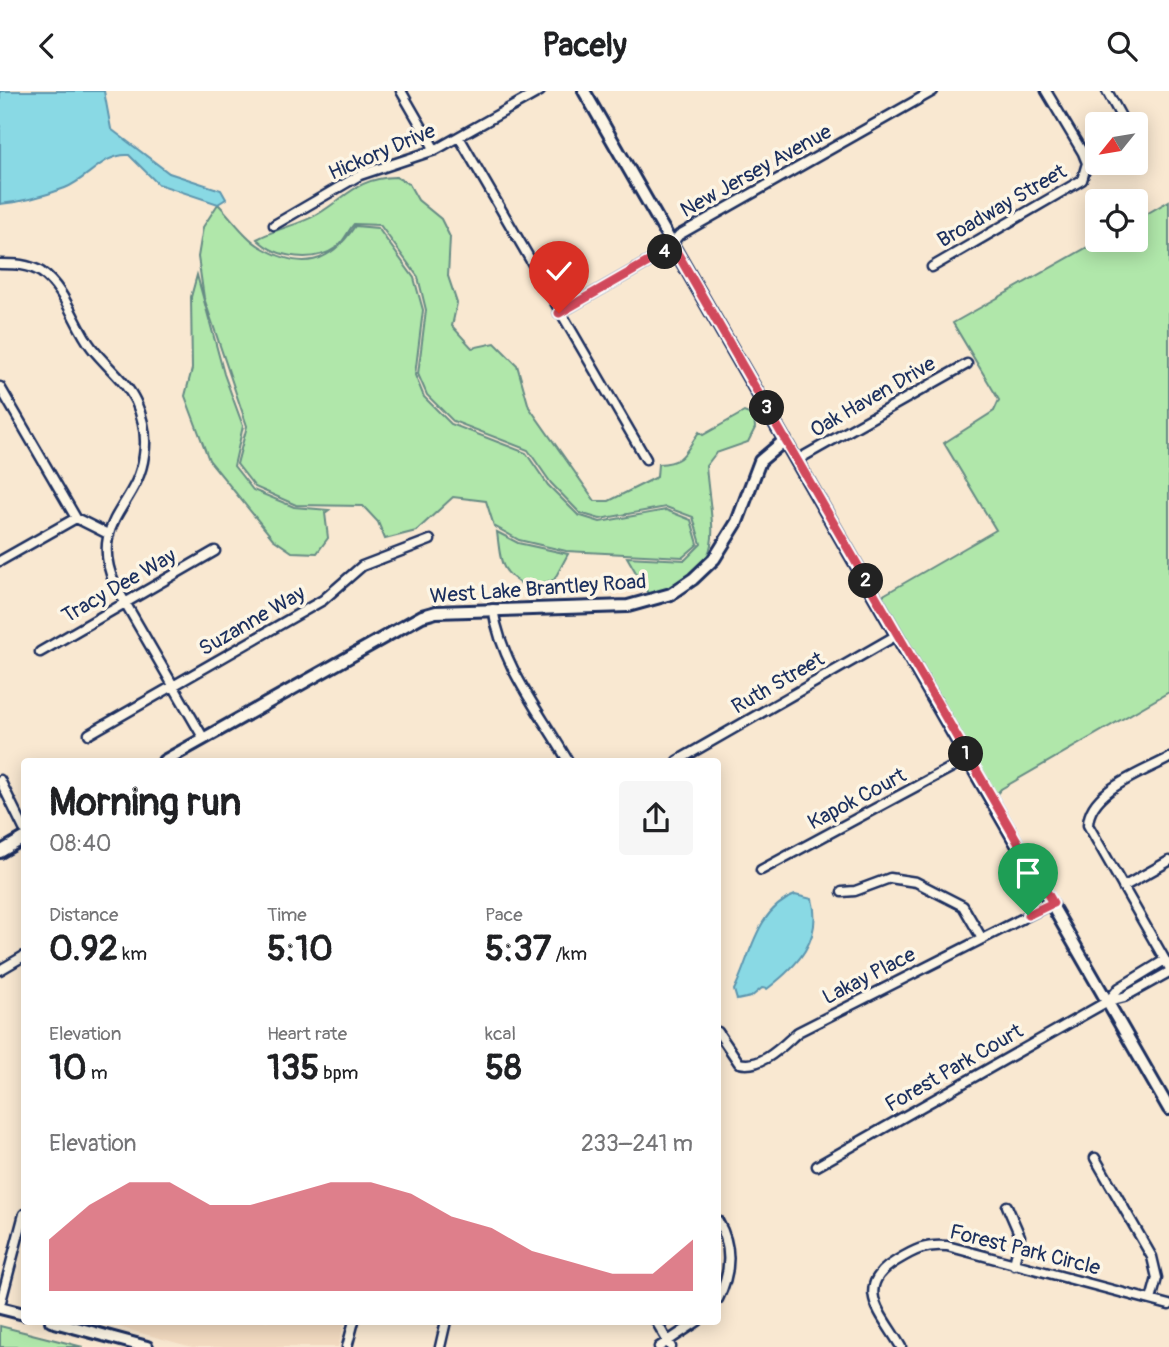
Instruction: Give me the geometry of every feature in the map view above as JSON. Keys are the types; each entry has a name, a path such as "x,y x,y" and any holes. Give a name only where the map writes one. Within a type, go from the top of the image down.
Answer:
{"street":[{"path":"401,91 435,150"},
{"name":"Hickory Drive","path":"274,225 360,175 435,150 540,91"},
{"path":"584,91 1169,1109"},
{"name":"New Jersey Avenue","path":"559,313 664,253 679,235 933,91"},
{"name":"Broadway Street","path":"932,267 1076,185 1086,173 1083,153 1046,91"},
{"path":"1107,91 1118,112"},
{"path":"459,137 646,459"},
{"path":"0,264 32,267 50,280 90,346 135,400 142,418 144,455 140,471 108,534 110,571 204,739"},
{"name":"Oak Haven Drive","path":"797,460 967,364"},
{"path":"0,387 76,517 108,534"},
{"name":"West Lake Brantley Road","path":"169,758 422,616 436,612 628,605 658,600 682,587 704,570 722,548 743,511 760,461 785,440"},
{"path":"0,561 76,517"},
{"name":"Suzanne Way","path":"89,734 323,600 362,566 430,540"},
{"name":"Tracy Dee Way","path":"40,652 215,551"},
{"path":"494,609 496,631 523,689 566,758"},
{"name":"Ruth Street","path":"682,758 897,635"},
{"name":"Kapok Court","path":"761,870 969,758"},
{"path":"1108,1001 1119,988 1167,963 1092,835 1088,814 1100,797 1169,758"},
{"path":"0,780 21,823"},
{"path":"0,852 21,840"},
{"path":"1123,887 1169,861"},
{"path":"842,892 855,891 890,878 916,882 963,906 981,937"},
{"name":"Lakay Place","path":"721,1036 739,1063 757,1063 798,1032 981,937 1053,903"},
{"path":"0,970 21,958"},
{"path":"1108,1001 1124,997 1169,972"},
{"path":"1140,975 1146,985"},
{"name":"Forest Park Court","path":"817,1166 1108,1001"},
{"path":"1095,1158 1152,1257 1157,1278 1152,1300"},
{"path":"1007,1206 1020,1236 1014,1265"},
{"path":"21,1226 0,1306 21,1313"},
{"path":"721,1229 729,1250 728,1274 721,1292"},
{"name":"Forest Park Circle","path":"901,1347 873,1297 872,1284 882,1269 918,1248 930,1245 947,1246 1169,1305"},
{"path":"66,1325 147,1347"},
{"path":"347,1347 353,1325"},
{"path":"440,1347 445,1325"},
{"path":"658,1325 670,1344"},
{"path":"659,1347 670,1344 693,1325"}],"shaded area":[{"path":"112,1325 344,1325 338,1347 192,1347"}],"green space":[{"path":"396,177 409,184 418,200 441,219 450,237 448,276 457,303 452,326 472,348 495,343 517,365 529,407 595,501 609,501 657,477 658,464 674,461 684,455 699,432 703,435 744,412 754,416 755,428 748,442 716,453 706,466 711,547 694,573 650,597 627,557 685,560 701,544 693,517 666,507 600,519 580,513 551,483 528,450 453,421 427,395 418,374 426,310 418,277 380,225 354,224 337,247 307,257 285,255 265,246 257,239 311,218 362,184"},
{"path":"1169,201 1169,692 1001,789 995,796 880,597 996,530 944,443 994,411 999,400 953,323 1085,248 1085,252 1148,252 1148,213"},
{"path":"218,204 255,243 276,255 302,261 314,260 336,249 355,226 378,228 414,278 423,310 415,375 424,397 451,424 526,453 548,485 578,515 600,522 666,510 691,520 698,544 683,557 566,551 519,540 494,526 486,501 453,497 416,531 385,539 378,522 363,506 296,505 255,487 237,464 247,426 204,298 198,257 203,227"},
{"path":"197,275 224,374 243,426 234,466 253,490 294,507 329,510 325,513 328,538 317,553 292,552 273,539 209,460 185,396 192,369 191,297"},
{"path":"497,532 518,543 568,554 554,580 527,587 511,576 501,559"},
{"path":"0,1326 83,1347 0,1347"}],"water":[{"path":"0,91 104,91 111,129 169,173 221,190 226,199 218,204 158,184 129,155 120,155 104,162 65,188 0,204"},
{"path":"795,895 812,899 814,927 805,951 788,971 767,989 762,988 751,997 737,1000 734,990 763,923 782,902"}],"route":[{"path":"559,313 664,253 672,244 1053,903 1028,915"}]}
